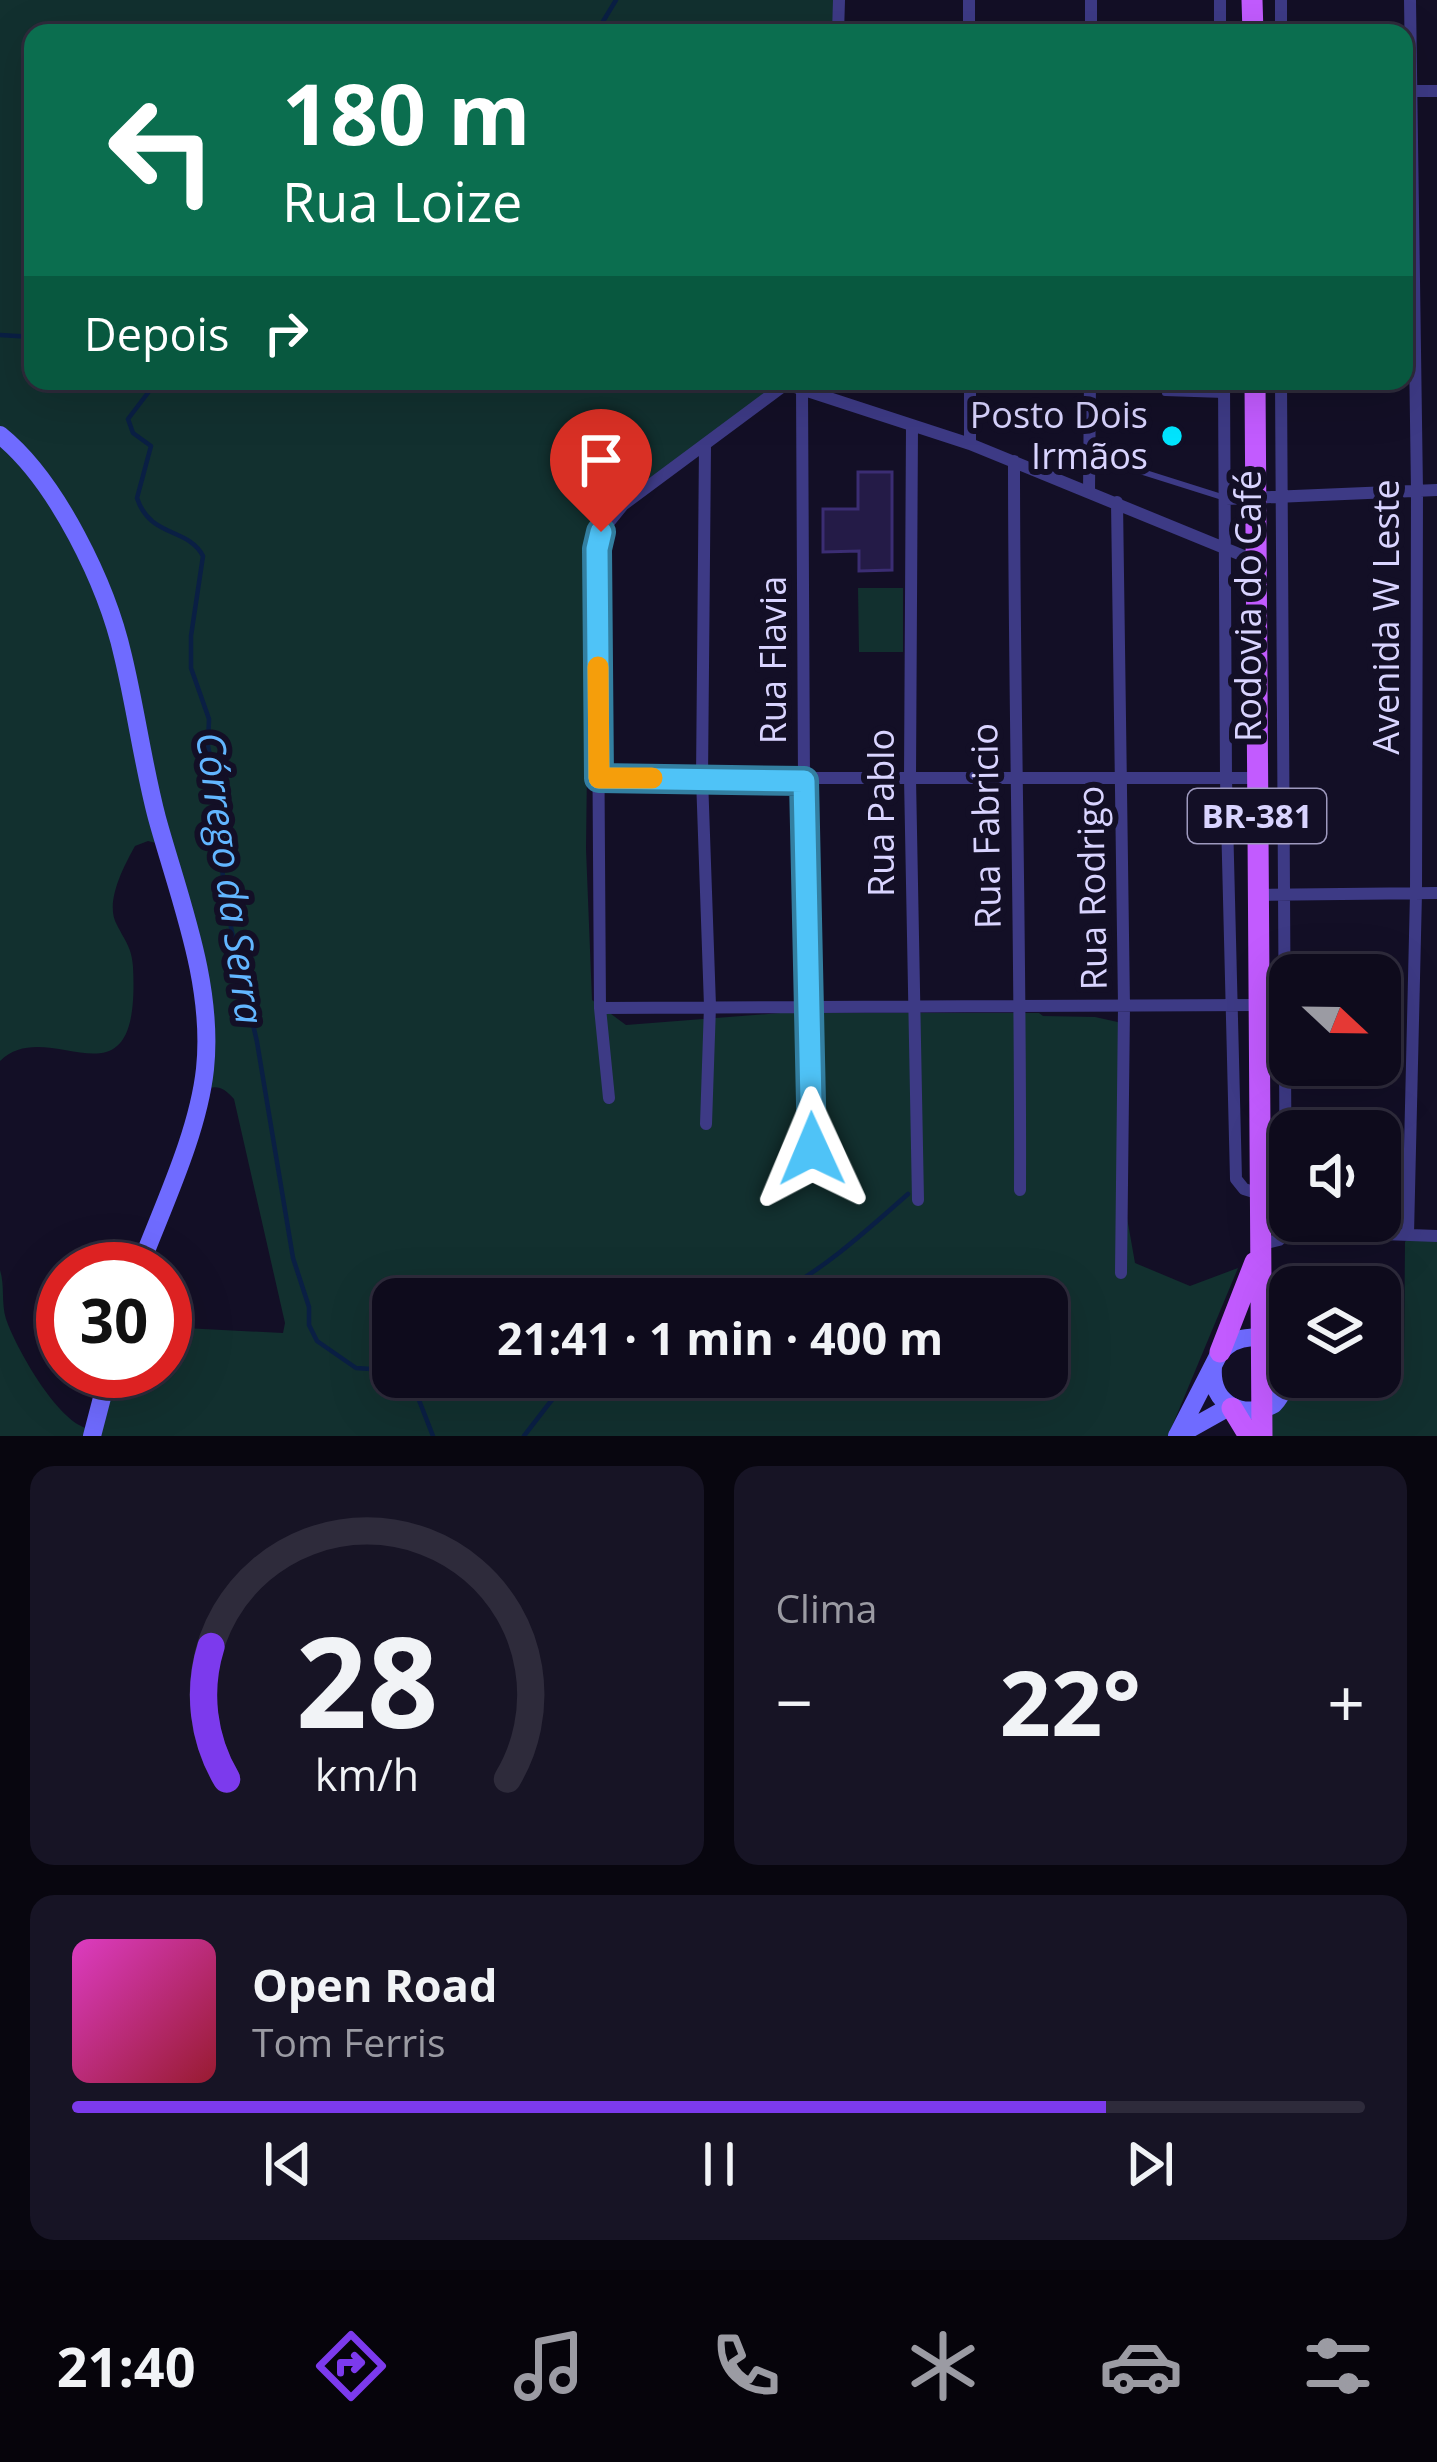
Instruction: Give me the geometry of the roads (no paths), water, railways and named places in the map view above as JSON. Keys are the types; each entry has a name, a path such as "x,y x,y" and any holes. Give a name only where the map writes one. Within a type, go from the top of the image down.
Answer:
{"main road":[{"name":"BR-381","path":"1255,390 1258,778 1269,894 1258,1005 1262,1411"},
{"path":"1217,1360 1259,1247"},
{"path":"1231,1407 1249,1436"},
{"path":"1262,1411 1262,1436"}],"street":[{"name":"Avenida W Leste","path":"1408,1234 1416,893 1413,331"},
{"path":"609,1098 600,1008 597,549 601,532 623,505 774,390"},
{"name":"Rua Flavia","path":"802,390 812,1149"},
{"path":"808,390 970,444 1256,561"},
{"path":"835,400 836,390"},
{"path":"970,390 970,444"},
{"path":"1089,491 1090,390"},
{"path":"1224,390 1226,778 1236,1179 1244,1189 1260,1194"},
{"name":"Rodovia do Café","path":"1259,1247 1280,1240 1286,1232 1269,894 1281,390"},
{"name":"Rua Pablo","path":"912,425 910,778 918,1200"},
{"path":"0,435 34,470 70,523 115,627 157,816 194,951 206,1027 202,1091 149,1242"},
{"path":"705,446 702,778 710,1006 706,1124"},
{"name":"Rua Fabricio","path":"1014,461 1020,1190"},
{"path":"1226,499 1437,490"},
{"name":"Rua Rodrigo","path":"1118,502 1124,1006 1121,1274"},
{"path":"599,778 1258,778"},
{"path":"1269,894 1437,893"},
{"path":"600,1008 1258,1005"},
{"path":"1401,1234 1437,1236"},
{"path":"1177,1436 1217,1360 1239,1338 1260,1338"},
{"path":"1217,1360 1215,1390 1231,1407 1247,1413 1262,1411"},
{"path":"92,1436 102,1398"},
{"path":"1177,1436 1231,1407"}],"lane":[{"path":"1165,393 1200,390"},
{"path":"1089,454 1226,499"}],"waterway":[{"path":"601,24 616,0"},
{"name":"Córrego da Serra","path":"0,335 24,336"},
{"name":"Córrego da Serra","path":"150,390 128,419 133,433 151,446 137,498 151,520 188,540 203,556 191,668 209,719 225,901 257,1042 293,1258 317,1341 356,1368 372,1369"},
{"path":"802,1278 908,1194"},
{"name":"Córrego da Serra","path":"418,1398 433,1436"},
{"path":"524,1436 553,1398"}],"place":[{"name":"Posto Dois Irmãos","path":"1172,436"}]}
